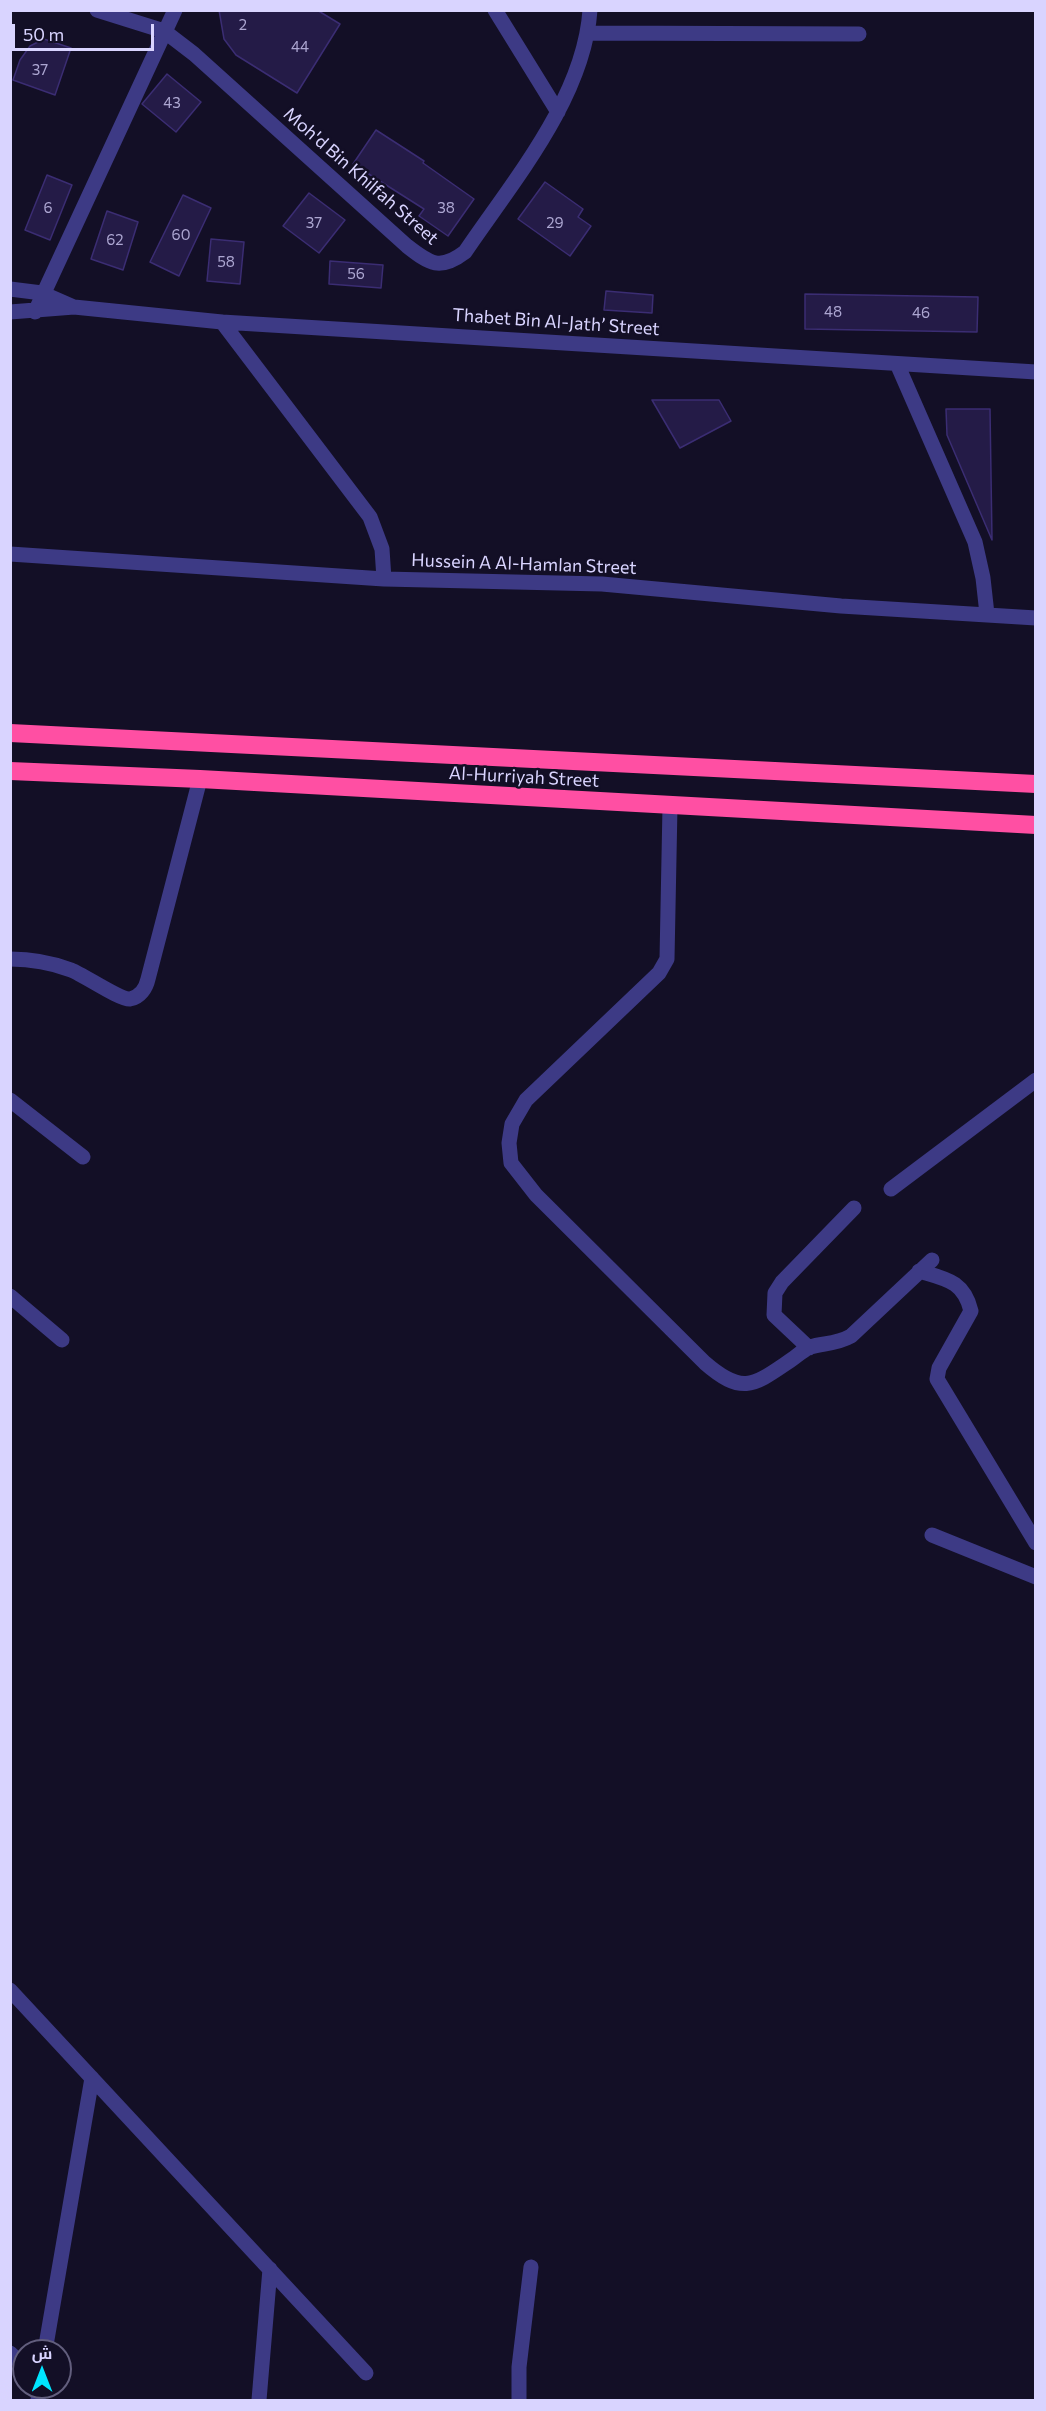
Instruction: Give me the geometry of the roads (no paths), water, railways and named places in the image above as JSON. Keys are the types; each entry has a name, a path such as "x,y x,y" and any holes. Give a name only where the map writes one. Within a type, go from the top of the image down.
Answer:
{"highway":[{"name":"Al-Hurriyah Street","path":"10,734 1035,784"},
{"name":"Al-Hurriyah Street","path":"10,771 200,779 1035,825"}],"street":[{"name":"Moh'd Bin Khilfah Street","path":"97,10 164,31 194,54 426,261 442,264 453,262 465,252 558,112 583,57 590,10"},
{"path":"35,312 174,10"},
{"path":"495,10 558,112"},
{"path":"588,33 859,34"},
{"name":"Thabet Bin Al-Jath’ Street","path":"10,289 42,293 74,307"},
{"name":"Thabet Bin Al-Jath’ Street","path":"10,312 35,312 74,307 222,322 463,335 898,366 1035,372"},
{"path":"222,322 370,517 382,549 384,579"},
{"path":"898,366 975,542 983,578 987,614"},
{"name":"Hussein A Al-Hamlan Street","path":"10,554 384,579 602,584 841,606 1035,618"},
{"path":"10,959 34,959 71,970 97,982 118,997 130,999 140,993 148,979 200,779"},
{"path":"670,806 667,959 659,973 526,1100 512,1124 509,1143 511,1163 564,1225 718,1374 737,1383 759,1382 809,1348 840,1342 850,1336 932,1260"},
{"path":"891,1189 1035,1080"},
{"path":"10,1100 83,1157"},
{"path":"809,1348 774,1315 775,1293 782,1282 854,1208"},
{"path":"919,1271 949,1280 967,1294 971,1311 939,1368 937,1379 1035,1543"},
{"path":"10,1296 62,1340"},
{"path":"932,1535 1035,1577"},
{"path":"10,1990 366,2373"},
{"path":"47,2339 92,2078"},
{"path":"519,2400 519,2367 531,2267"},
{"path":"259,2400 270,2269"}]}
